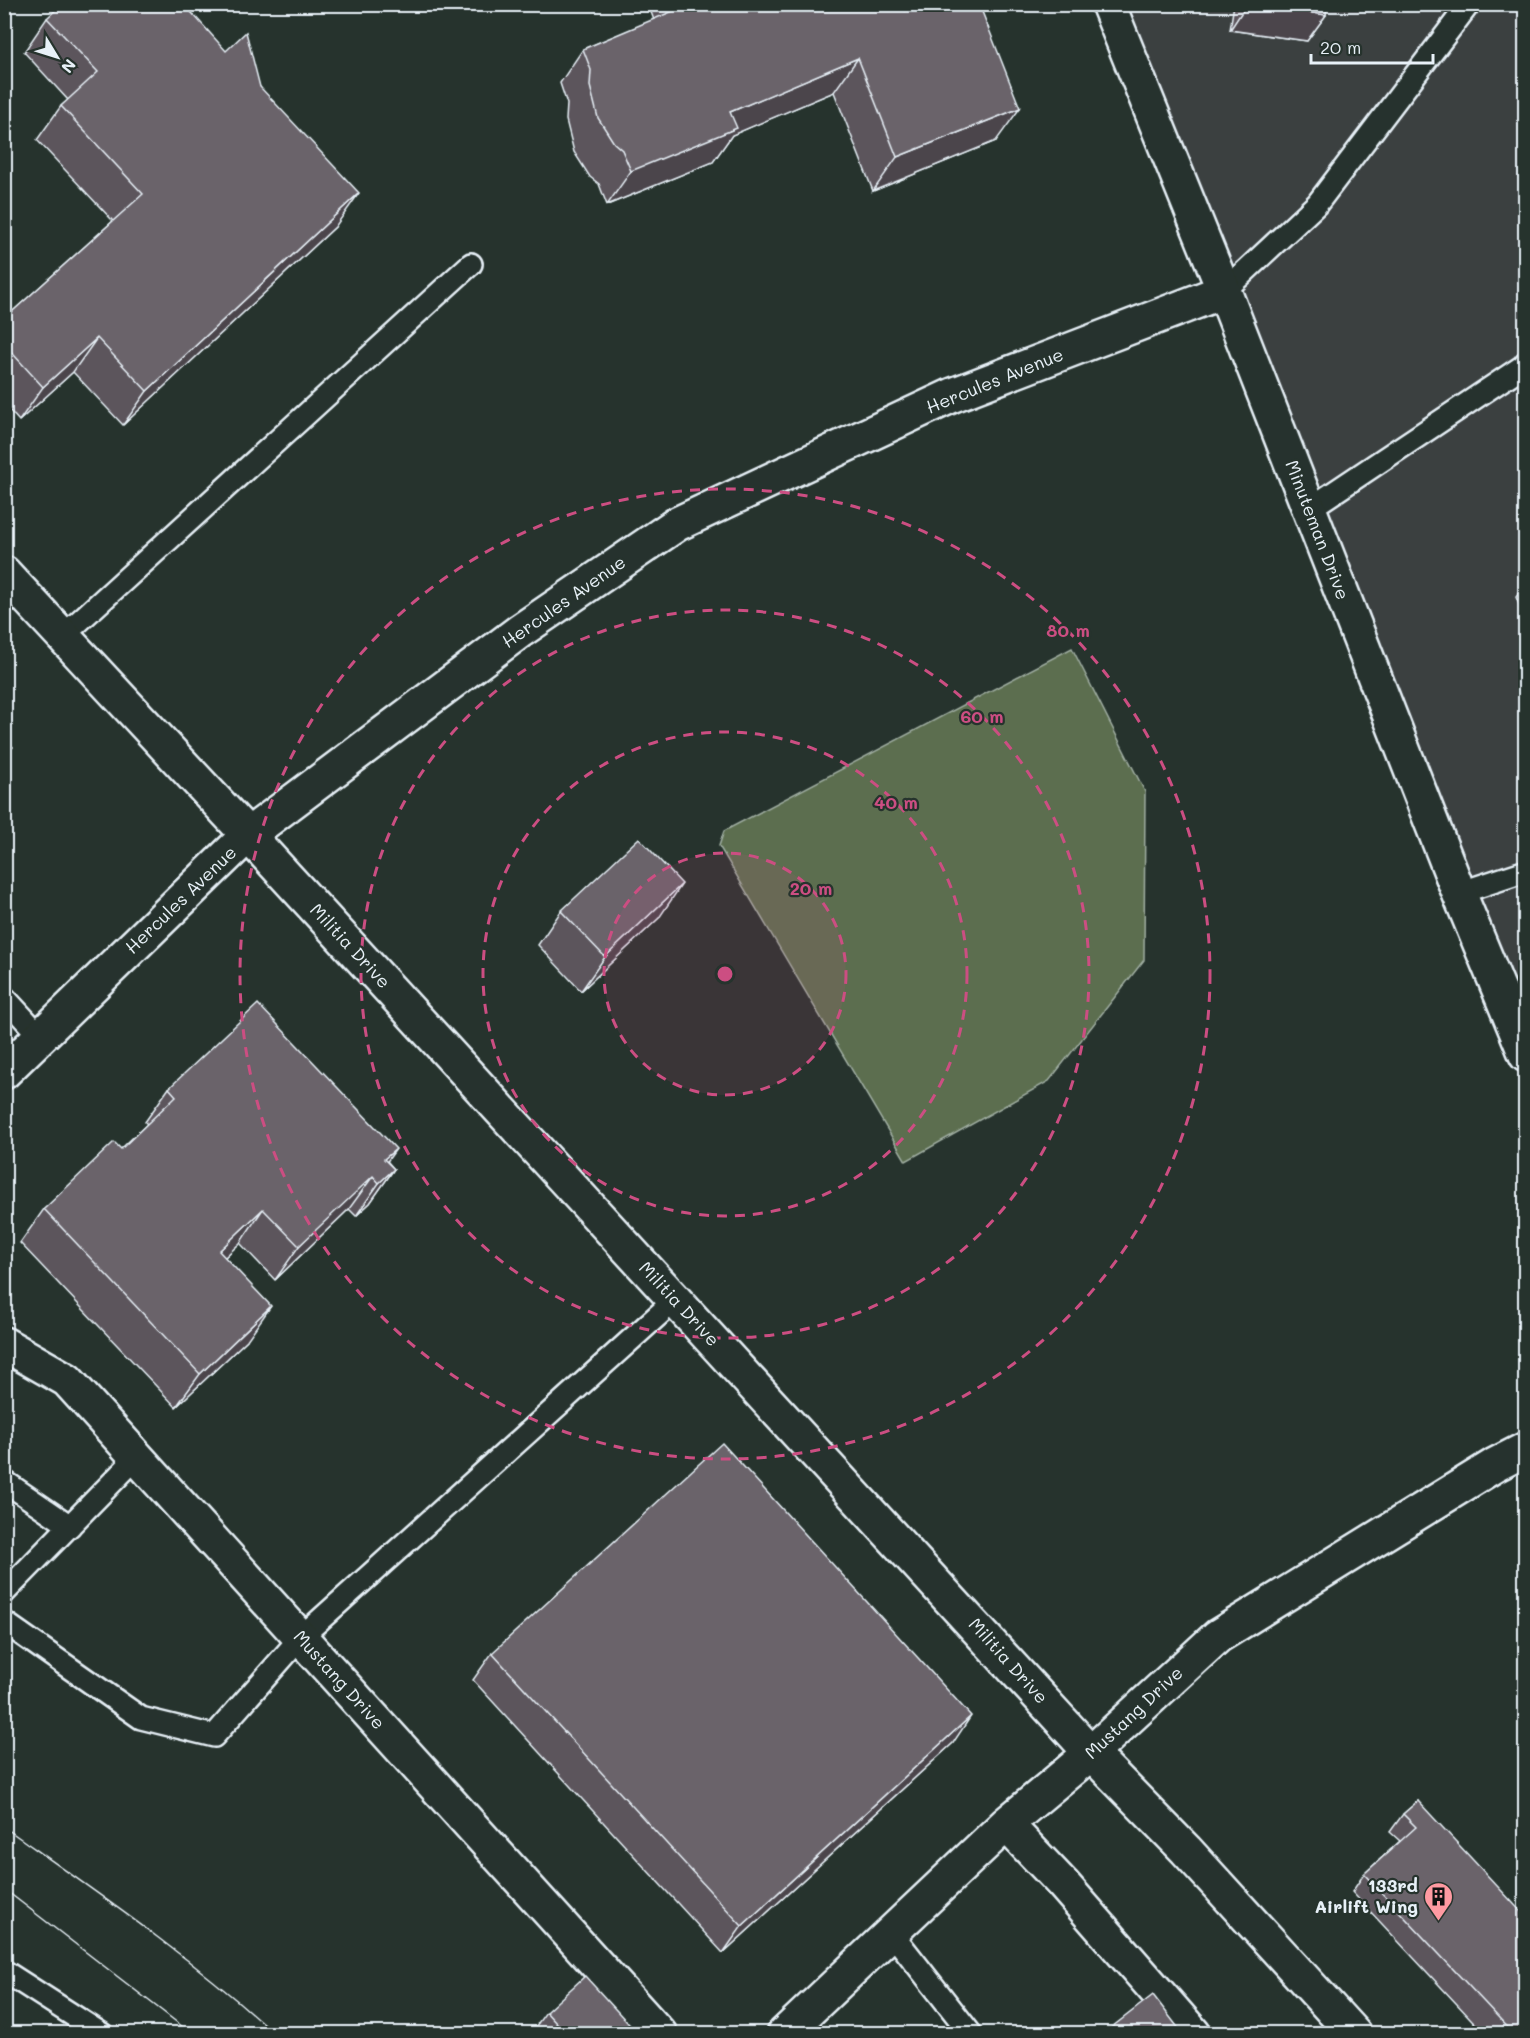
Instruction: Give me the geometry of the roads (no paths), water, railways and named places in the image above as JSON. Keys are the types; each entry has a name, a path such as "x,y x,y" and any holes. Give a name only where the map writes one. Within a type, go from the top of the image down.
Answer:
{"street":[{"name":"Minuteman Drive","path":"1108,4 1224,291 1459,893 1526,1055"},
{"name":"Hercules Avenue","path":"4,1072 248,835 520,631 677,524 953,395 1224,291"},
{"name":"Militia Drive","path":"4,573 248,835 1091,1753 1186,1850 1354,2034"},
{"name":"Mustang Drive","path":"4,1344 68,1380 660,2034"},
{"name":"Mustang Drive","path":"784,2034 1006,1824 1091,1753 1218,1636 1496,1465 1526,1449"},
{"path":"1006,1824 1063,1884 1194,2034"}],"lane":[{"path":"1224,291 1317,204 1469,4"},
{"path":"63,636 471,264"},
{"path":"1309,509 1526,362"},
{"path":"1459,893 1526,871"},
{"path":"4,997 41,1036"},
{"path":"4,1622 141,1718 214,1736 301,1637 675,1300"},
{"path":"4,1593 137,1457"},
{"path":"4,1481 70,1527"},
{"path":"891,1932 971,2034"},
{"path":"4,1971 102,2034"}],"tram line":[{"path":"4,1827 177,1952 275,2034"},
{"path":"4,1889 192,2034"}],"place":[{"name":"133rd Airlift Wing","path":"1439,1922"}]}
